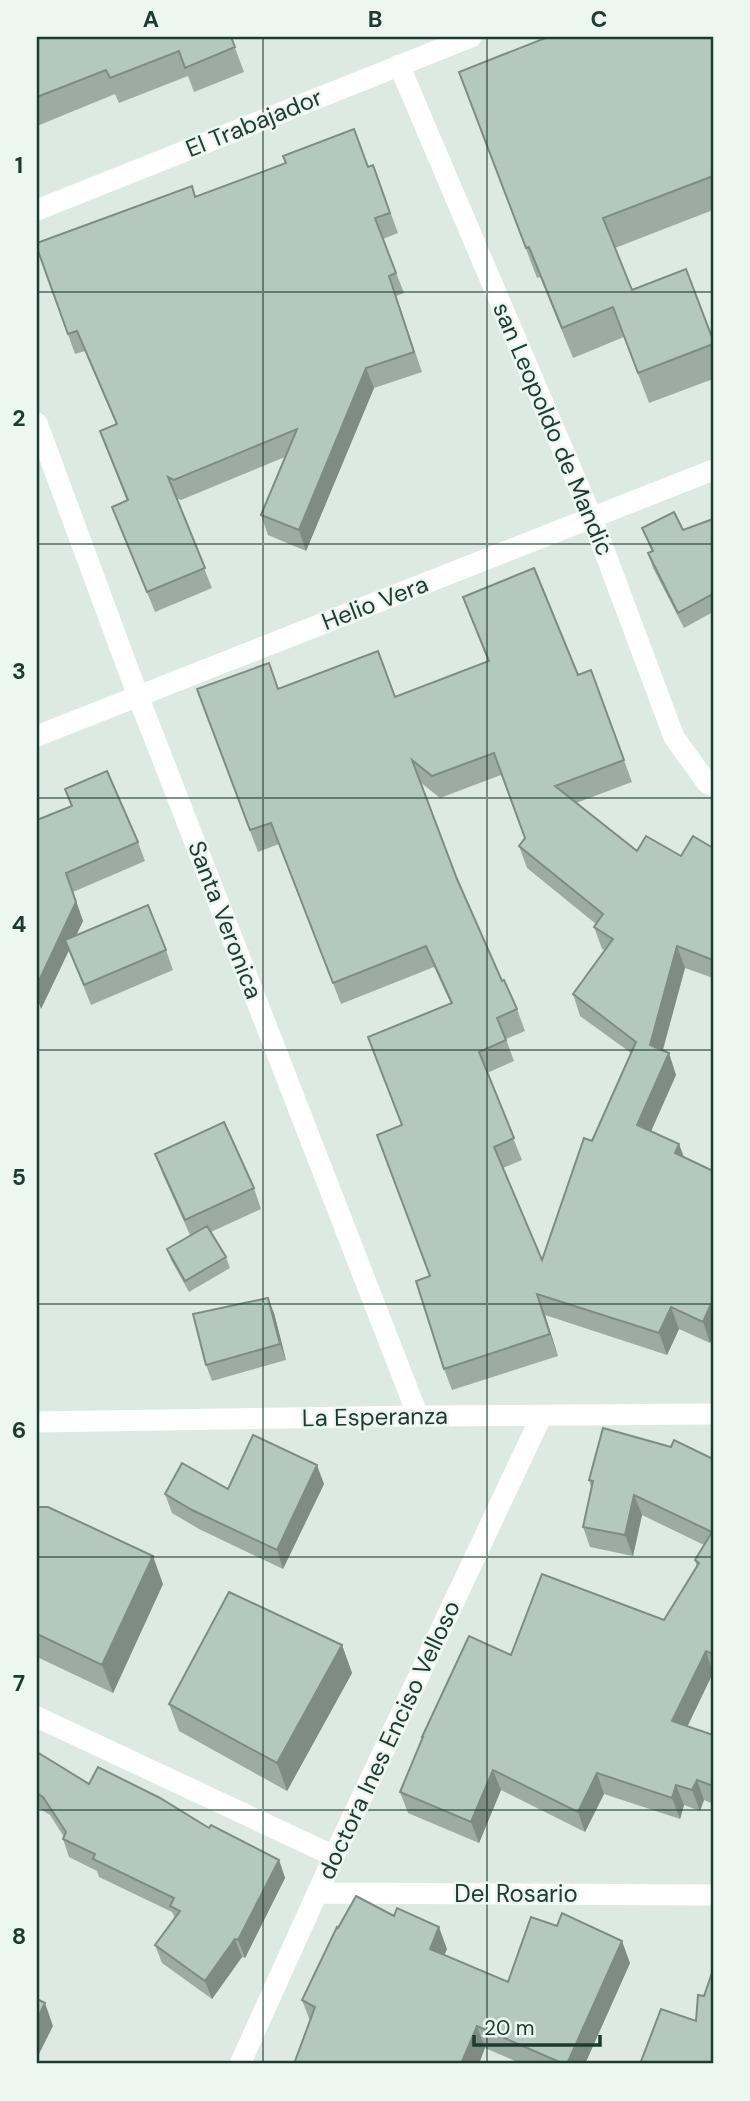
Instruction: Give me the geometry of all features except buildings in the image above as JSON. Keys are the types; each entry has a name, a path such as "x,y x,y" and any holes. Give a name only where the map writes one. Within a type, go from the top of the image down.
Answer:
{"street":[{"name":"El Trabajador","path":"37,210 471,37"},
{"name":"san Leopoldo de Mandic","path":"400,65 592,518 674,737 707,783 713,786"},
{"name":"Santa Veronica","path":"37,424 138,696 418,1416"},
{"name":"Helio Vera","path":"37,736 713,470"},
{"name":"La Esperanza","path":"37,1422 713,1414"},
{"name":"doctora Ines Enciso Velloso","path":"240,2064 334,1856 541,1417"},
{"path":"37,1717 334,1856"},
{"name":"Del Rosario","path":"318,1893 713,1895"}]}
